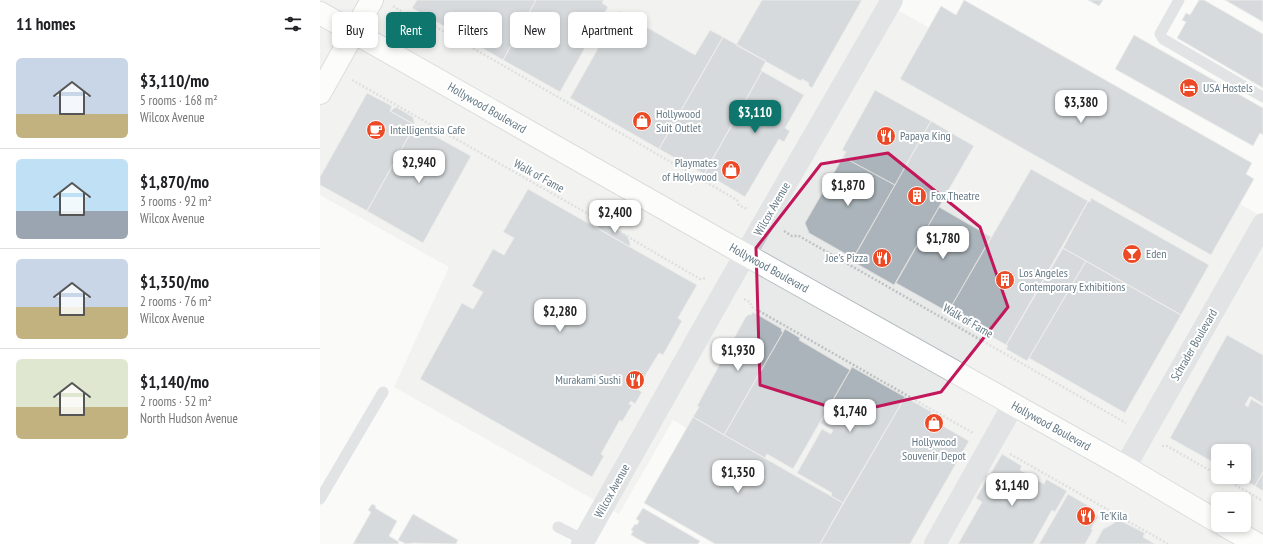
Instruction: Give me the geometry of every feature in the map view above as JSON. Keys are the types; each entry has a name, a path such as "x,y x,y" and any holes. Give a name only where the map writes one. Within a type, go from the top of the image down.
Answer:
{"main road":[{"path":"365,12 372,0"},
{"name":"Hollywood Boulevard","path":"320,13 332,20"},
{"name":"Hollywood Boulevard","path":"378,46 745,255 1125,467 1211,518"},
{"path":"320,93 345,48"},
{"path":"1236,532 1257,544"}],"street":[{"name":"Wilcox Avenue","path":"582,542 892,0"},
{"name":"Schrader Boulevard","path":"1125,467 1263,224"},
{"path":"935,544 1013,405"}],"lane":[{"path":"1179,0 1160,34 1163,38 1263,97"},
{"path":"320,499 383,392"},
{"path":"558,527 582,542"}],"path":[{"path":"436,27 737,200 740,205"},
{"name":"Walk of Fame","path":"362,86 700,279 707,278"},
{"name":"Walk of Fame","path":"792,236 800,236 1128,425"},
{"path":"750,302 752,307 974,434"},
{"path":"1162,446 1167,446 1211,472"},
{"path":"1005,451 1168,544"},
{"path":"1233,484 1263,501"}],"highlighted area":[{"path":"888,153 980,227 1008,307 941,392 849,413 760,385 756,248 821,164"}],"shaded area":[{"path":"320,0 880,0 1263,217 1263,544 885,544 673,420 619,514 394,387 449,267 320,195"}],"building":[{"path":"417,0 536,0 529,12 510,12 510,47 503,60 482,48 502,48 502,12 444,12 444,26 436,22 436,12 419,12 412,8"},
{"path":"536,0 604,0 602,3 608,7 605,12 568,12 568,48 585,48 560,92 503,60 510,47 560,48 560,12 529,12"},
{"path":"762,0 862,0 812,88 808,85 809,83 802,79 801,81 736,45"},
{"path":"964,0 1252,163 1246,174 1254,179 1211,255 900,79 941,6 956,15"},
{"path":"1088,0 1103,0 1099,6"},
{"path":"1199,0 1204,0 1263,34 1263,88 1177,38 1186,22 1182,20 1186,13 1190,15"},
{"path":"1225,0 1263,0 1263,22"},
{"path":"647,27 695,55 710,30 723,37 659,149 570,98 598,48 647,48"},
{"name":"USA Hostels","path":"1134,35 1263,108 1263,135 1260,133 1253,146 1115,69"},
{"path":"723,37 766,61 761,70 762,71 704,174 659,149"},
{"path":"762,71 804,95 785,128 790,131 784,142 779,139 745,197 705,173"},
{"name":"Papaya King","path":"875,90 931,121 895,185 843,157 846,152 842,150"},
{"path":"367,93 392,106 390,111 415,125 367,211 320,185 320,177"},
{"path":"396,107 413,117 415,125 390,111"},
{"name":"Fox Theatre","path":"931,121 974,146 894,285 852,261"},
{"path":"415,125 471,156 423,243 367,211"},
{"path":"843,157 895,185 853,258 809,233 805,223"},
{"name":"Los Angeles Contemporary Exhibitions","path":"1031,169 1088,201 1006,345 948,312"},
{"path":"528,189 697,285 678,318 682,321 663,355 659,353 637,389 642,392 635,404 631,401 629,404 632,405 622,422 620,420 601,454 604,456 592,477 420,379 462,303 473,309 483,292 472,286 493,249 504,255 514,238 503,232"},
{"name":"Eden","path":"1091,198 1209,265 1181,315 1063,248"},
{"path":"939,207 991,237 948,312 896,283"},
{"path":"606,224 627,236 630,242 630,247 596,227"},
{"path":"1063,248 1086,261 1027,361 1006,349 1008,346 1006,345"},
{"path":"1086,261 1181,315 1125,413 1029,358"},
{"path":"753,312 782,329 781,331 783,332 724,435 693,417 699,407 697,406 745,318"},
{"path":"785,329 800,338 799,340 850,370 793,469 767,454 765,458 724,435"},
{"path":"1227,335 1263,355 1263,404 1250,396 1245,405 1248,407 1251,399 1263,406 1263,472 1255,486 1251,484 1251,444 1211,444 1211,461 1170,438"},
{"path":"852,367 905,397 843,503 831,496 832,493 797,473 822,429 831,434 833,430 820,423"},
{"path":"905,397 932,412 929,418 969,441 910,544 820,544"},
{"path":"693,417 843,503 820,544 715,544 644,503"},
{"path":"1002,454 1022,466 1020,470 1044,484 1046,479 1067,491 1055,512 1052,510 1033,544 958,544 982,502 976,498"},
{"path":"1263,472 1263,491 1255,486"},
{"path":"1068,494 1094,509 1091,514 1098,517 1085,544 1039,544"},
{"path":"372,504 376,506 375,508 397,521 389,536 399,542 398,544 353,544 371,512 368,510"},
{"path":"643,508 700,541 698,544 647,544 631,535 633,531 631,530 635,524 637,525 639,521 636,519"},
{"path":"413,514 458,540 456,544 406,544 398,540"},
{"path":"1119,520 1145,533 1143,537 1155,544 1095,544 1103,529"}],"place":[{"name":"USA Hostels","path":"1189,88"},
{"name":"Hollywood Suit Outlet","path":"642,121"},
{"name":"Intelligentsia Cafe","path":"376,130"},
{"name":"Papaya King","path":"886,136"},
{"name":"Playmates of Hollywood","path":"731,170"},
{"name":"Fox Theatre","path":"917,196"},
{"name":"Eden","path":"1132,254"},
{"name":"Joe's Pizza","path":"882,258"},
{"name":"Los Angeles Contemporary Exhibitions","path":"1005,280"},
{"name":"Murakami Sushi","path":"635,380"},
{"name":"Hollywood Souvenir Depot","path":"934,423"},
{"name":"Te'Kila","path":"1086,516"}]}
